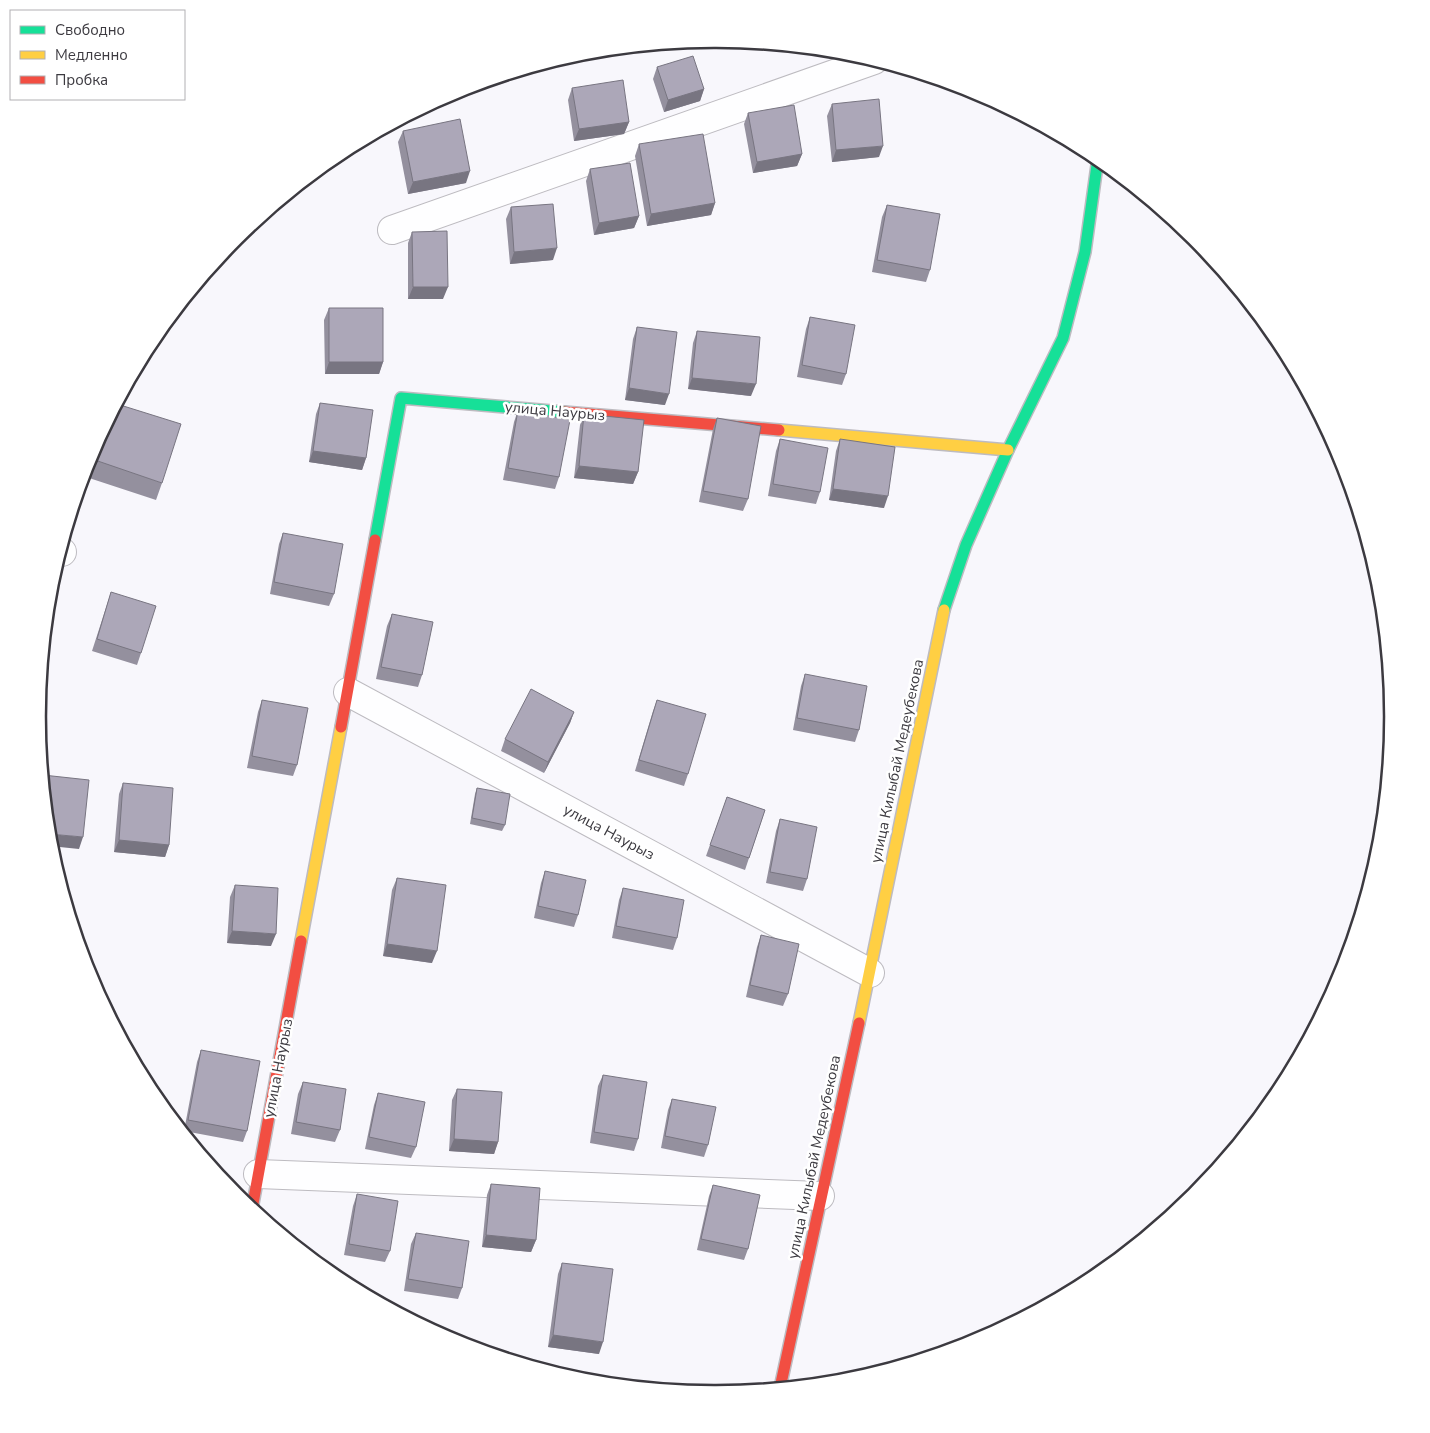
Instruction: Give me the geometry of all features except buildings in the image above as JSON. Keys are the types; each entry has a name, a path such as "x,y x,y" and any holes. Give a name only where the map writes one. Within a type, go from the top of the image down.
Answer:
{"street":[{"path":"392,230 861,65"},
{"name":"улица Килыбай Медеубекова","path":"781,1382 820,1196 870,973 943,614 966,545 1008,450 1063,338 1085,252 1097,167"},
{"name":"улица Наурыз","path":"254,1200 401,398 1008,450"},
{"name":"улица Наурыз","path":"348,692 870,973"},
{"path":"258,1174 820,1196"}],"traffic: fast":[{"path":"944,610 966,545 1008,450 1063,338 1085,252 1097,167"},
{"path":"375,540 401,398 564,412"}],"traffic: slow":[{"path":"779,430 1008,450"},
{"path":"859,1023 944,610"},
{"path":"301,941 341,727"}],"traffic: jam":[{"path":"564,412 779,430"},
{"path":"341,727 375,540"},
{"path":"254,1200 301,941"},
{"path":"781,1382 859,1023"}]}
